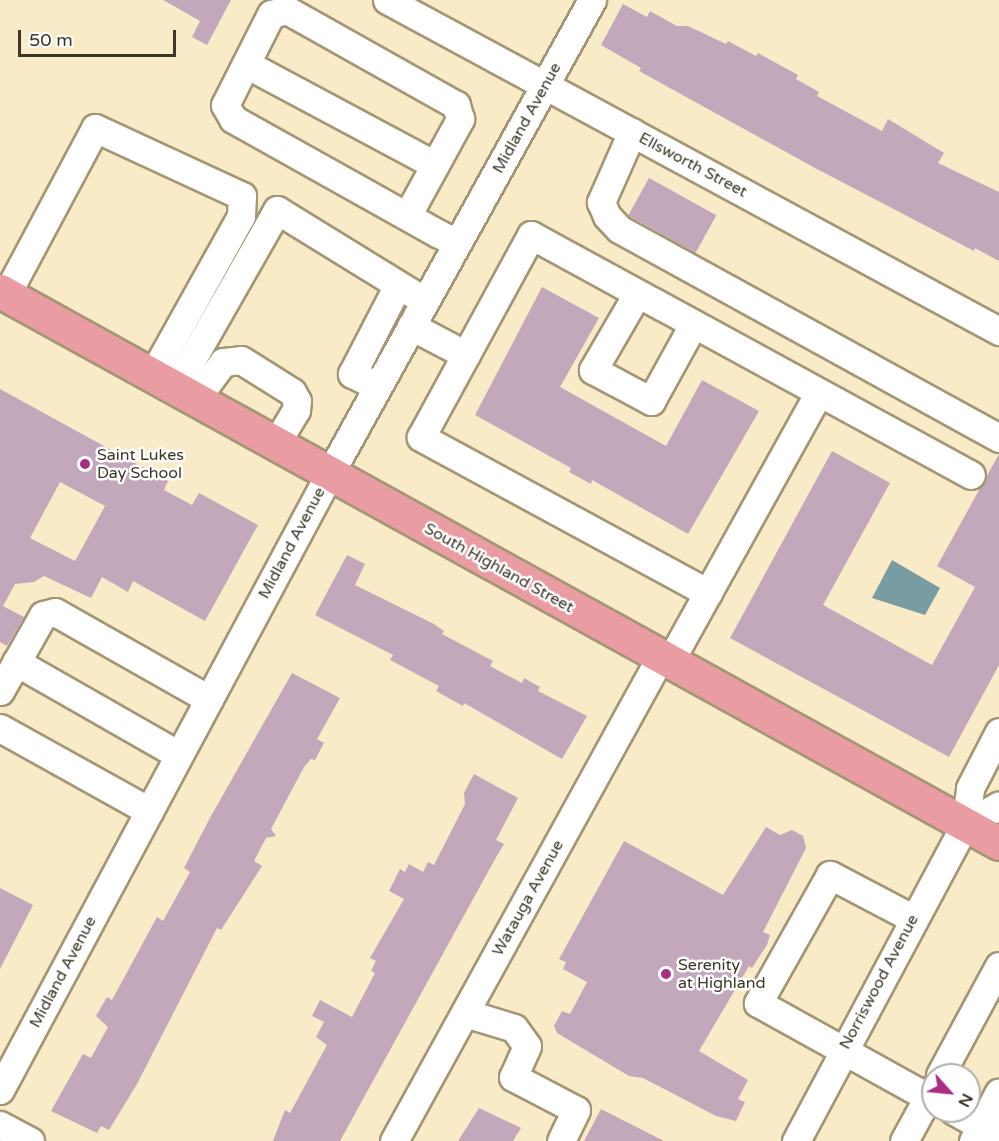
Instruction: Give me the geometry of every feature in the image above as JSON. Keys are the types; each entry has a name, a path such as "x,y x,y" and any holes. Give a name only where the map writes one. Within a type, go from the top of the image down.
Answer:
{"main road":[{"name":"South Highland Street","path":"3,293 999,843"}],"street":[{"name":"Ellsworth Street","path":"387,0 999,331"},
{"name":"Midland Avenue","path":"0,1090 328,474 592,0"},
{"path":"407,216 460,119 456,105 287,10 271,14 225,105 233,119 407,216 457,243"},
{"path":"246,64 435,165"},
{"path":"3,293 95,128 242,196 241,216 174,389"},
{"path":"632,132 601,202 607,216 619,229 999,438"},
{"path":"174,389 277,210 425,301"},
{"path":"708,593 421,437 531,235 818,394 971,475"},
{"path":"377,386 352,374 398,285"},
{"path":"637,294 593,370 651,401 693,325"},
{"path":"411,326 466,355"},
{"path":"174,389 223,362 241,360 292,392 297,401 296,410 275,445"},
{"name":"Watauga Avenue","path":"394,1141 666,658 708,593 818,394"},
{"path":"0,691 42,615 55,612 209,699"},
{"path":"16,662 177,754"},
{"path":"0,728 149,811"},
{"path":"965,825 970,788 999,732"},
{"path":"965,825 999,805"},
{"name":"Norriswood Avenue","path":"796,1141 912,918 965,825"},
{"path":"912,918 830,875 759,1003 843,1050 921,1085"},
{"path":"947,1063 999,966"},
{"path":"465,1013 514,1028 527,1046 513,1077 576,1110 561,1141"},
{"path":"970,1123 984,1134 999,1092"},
{"path":"904,1141 921,1111"},
{"path":"0,1125 30,1141"}],"water":[{"path":"892,560 940,588 925,615 872,598"}],"building":[{"path":"163,0 231,0 207,45 192,37 200,21"},
{"path":"623,4 647,17 650,11 677,26 688,26 726,44 728,41 756,56 758,53 798,75 796,79 819,92 817,96 882,131 888,119 944,153 938,163 999,192 999,261 975,248 974,251 815,168 639,71 641,68 601,45"},
{"path":"649,178 716,215 695,253 628,216"},
{"path":"542,287 599,318 560,387 666,446 702,380 759,411 688,534 592,480 591,484 569,472 571,468 475,415"},
{"path":"0,389 168,481 164,490 192,505 199,493 258,525 205,621 133,581 128,592 102,577 91,598 44,576 34,582 15,584 3,606 24,617 7,646 0,642","holes":["60,482 105,506 75,561 30,538"]},
{"path":"832,451 890,483 823,605 932,665 975,587 937,566 999,454 999,665 949,757 730,638"},
{"path":"347,555 365,564 355,585 434,624 444,631 442,634 493,661 490,666 522,683 524,678 540,687 538,691 587,716 562,759 464,703 463,706 436,691 439,686 390,660 393,655 315,615"},
{"path":"292,673 340,698 317,739 324,743 315,760 311,759 304,767 271,829 276,836 266,838 254,861 262,866 221,930 217,928 137,1084 109,1130 101,1126 97,1133 51,1111 83,1054 91,1058 108,1027 96,1016 107,997 112,1000 157,917 163,921 190,872 184,868 211,816"},
{"path":"474,774 518,798 496,840 504,844 340,1141 273,1141 285,1110 290,1113 327,1045 316,1037 324,1022 312,1016 320,1000 352,1017 375,973 371,971 376,961 370,958 404,899 389,891 400,869 405,872 409,864 423,872 428,862 434,865 465,804 464,793"},
{"name":"Serenity at Highland","path":"766,827 780,835 792,830 803,836 806,848 763,932 770,935 767,945 752,968 749,966 699,1051 748,1080 738,1099 745,1102 736,1121 716,1116 643,1078 629,1076 557,1033 554,1026 562,1011 570,1014 587,982 563,969 566,962 559,959 624,841 723,895"},
{"path":"0,888 33,905 0,969"},
{"path":"479,1108 521,1128 513,1141 458,1141"},
{"path":"601,1109 664,1141 584,1141"}],"place":[{"name":"Saint Lukes Day School","path":"85,464"},
{"name":"Serenity at Highland","path":"666,974"}]}
